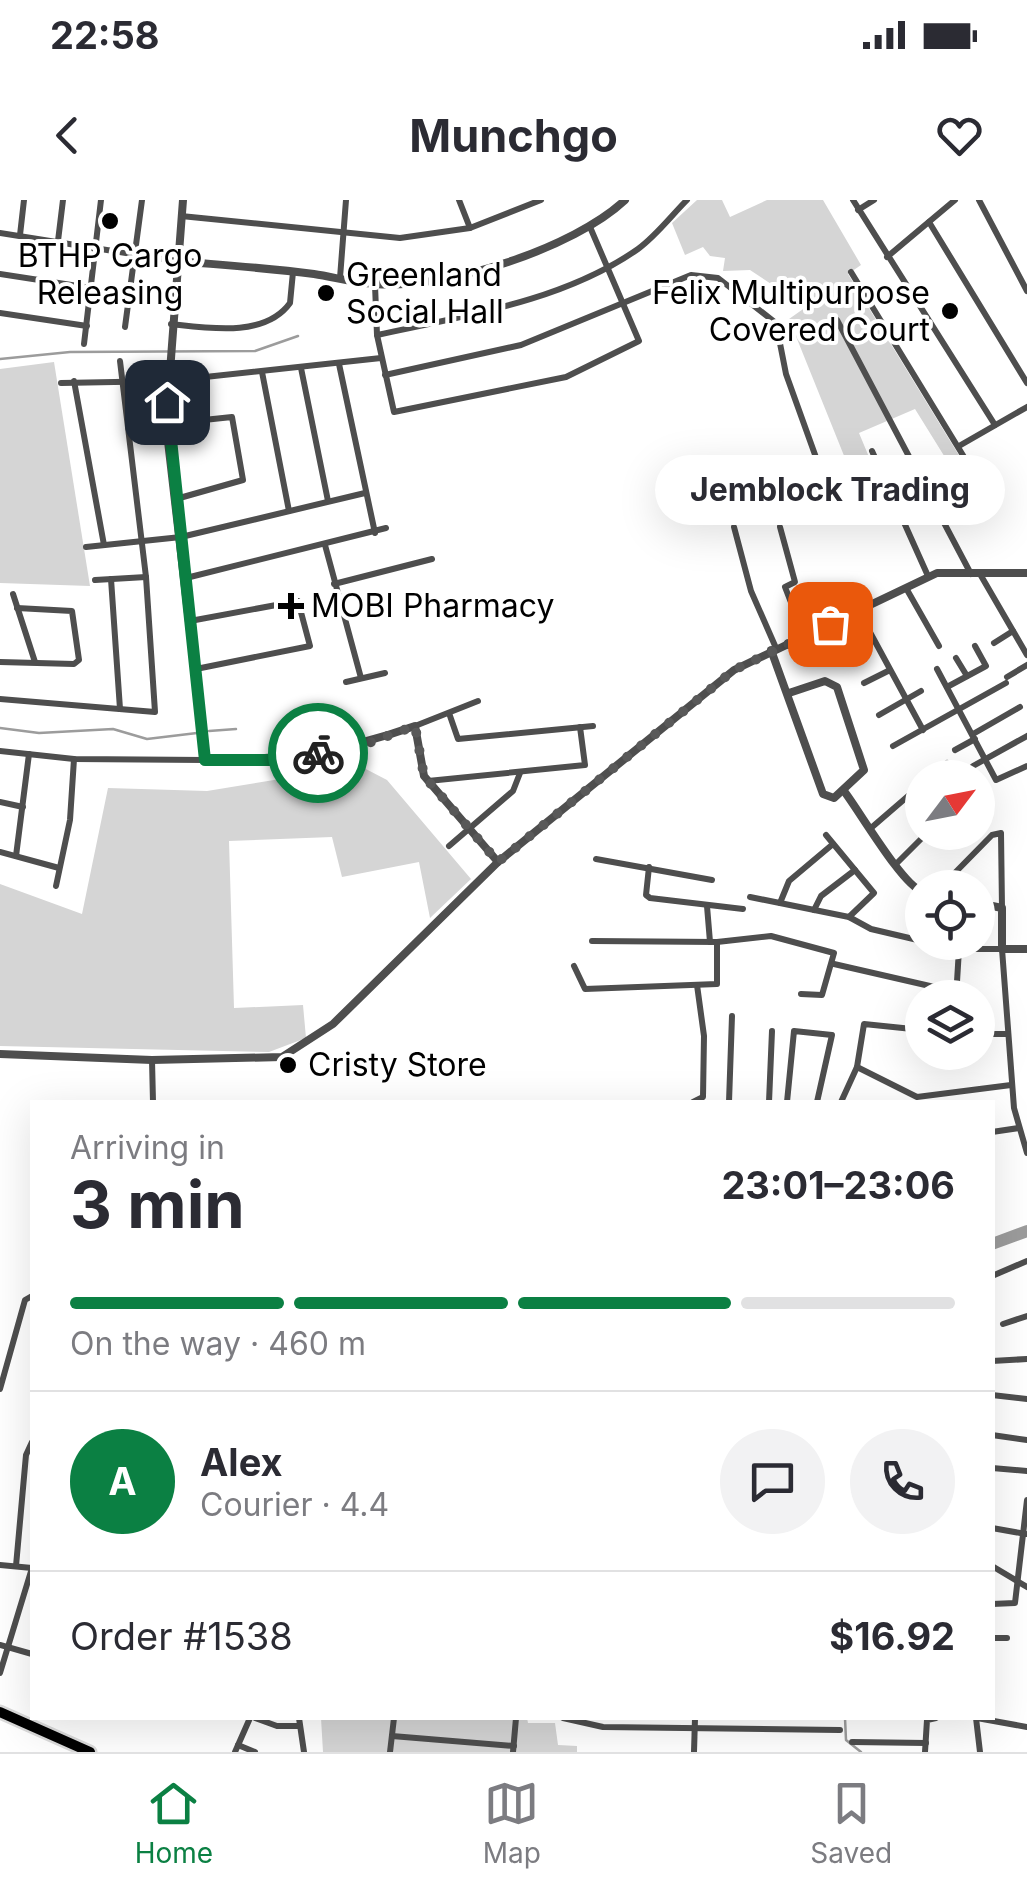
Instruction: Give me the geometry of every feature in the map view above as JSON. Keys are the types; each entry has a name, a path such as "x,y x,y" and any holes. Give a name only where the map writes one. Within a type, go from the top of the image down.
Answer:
{"main road":[{"path":"0,1712 90,1752"}],"street":[{"path":"20,235 24,200"},
{"path":"58,241 63,200"},
{"path":"84,344 102,200"},
{"path":"126,327 142,200"},
{"path":"183,200 170,324 166,424 205,760"},
{"path":"340,278 346,200"},
{"path":"460,200 470,228"},
{"path":"181,216 400,238 470,228 541,200"},
{"path":"0,232 176,261 376,284 430,280 499,264 590,228 625,200"},
{"path":"377,335 536,296 608,265 647,241 687,200"},
{"path":"852,200 995,424"},
{"path":"858,210 874,200"},
{"path":"887,258 955,200"},
{"path":"980,200 1027,292"},
{"path":"930,222 1027,382"},
{"path":"376,284 377,335 396,413 566,377 639,340 590,228"},
{"path":"170,324 212,328 270,320 290,304 294,272"},
{"path":"851,272 986,493"},
{"path":"0,274 91,288"},
{"path":"385,375 508,348 691,275 711,274 770,316 781,333 786,374 832,502"},
{"path":"0,313 87,326"},
{"path":"838,320 976,574 1027,655"},
{"path":"60,382 168,381 381,358"},
{"path":"0,699 155,712 146,577 120,360"},
{"path":"339,364 375,533"},
{"path":"300,368 328,501"},
{"path":"262,372 288,511"},
{"path":"74,381 104,545"},
{"path":"958,446 1027,407"},
{"path":"166,424 232,417 243,480 176,499"},
{"path":"872,451 928,576"},
{"path":"86,547 181,538 366,492"},
{"path":"820,506 850,497"},
{"path":"780,527 795,582 785,588 804,636"},
{"path":"186,578 386,528"},
{"path":"734,528 750,591 823,794 830,800 864,770 837,687 825,680 789,693"},
{"path":"325,545 361,678"},
{"path":"334,584 432,559"},
{"path":"0,1054 269,1060 296,1051 333,1024 498,862 734,670 928,576 1027,573"},
{"path":"95,580 146,577"},
{"path":"111,579 120,709"},
{"path":"906,588 939,646"},
{"path":"13,594 36,662"},
{"path":"190,621 300,601 310,646 196,670"},
{"path":"0,662 78,663 74,615 69,610 17,608"},
{"path":"859,612 923,730"},
{"path":"994,643 1013,631"},
{"path":"947,687 986,666 975,646"},
{"path":"956,658 967,676"},
{"path":"893,746 959,710 1027,665"},
{"path":"864,684 890,670"},
{"path":"937,670 998,782 1027,766"},
{"path":"346,682 385,673"},
{"path":"879,715 921,691"},
{"path":"0,751 74,759 272,760 363,745 478,701"},
{"path":"955,750 1020,707"},
{"path":"449,713 458,740 593,726"},
{"path":"415,726 428,781 498,862"},
{"path":"428,781 586,764 580,727"},
{"path":"983,760 1027,736"},
{"path":"16,856 30,754"},
{"path":"56,886 70,820 74,759"},
{"path":"449,846 513,791 520,773"},
{"path":"844,791 905,882"},
{"path":"871,828 905,799"},
{"path":"0,802 24,807"},
{"path":"957,870 992,834 1001,833 1002,949 1011,1086 1027,1153"},
{"path":"826,834 874,893 849,917"},
{"path":"780,903 789,881 834,844"},
{"path":"896,863 909,850"},
{"path":"0,852 59,868"},
{"path":"596,859 712,880"},
{"path":"649,867 646,896 650,898 743,909"},
{"path":"814,910 820,896 855,870"},
{"path":"750,897 849,917 872,930 905,937"},
{"path":"574,966 585,988 717,984 708,906"},
{"path":"995,907 1002,908"},
{"path":"592,940 714,942 782,938 832,951 834,964 822,995 801,994"},
{"path":"995,949 1027,949 1027,938"},
{"path":"834,964 905,982"},
{"path":"696,986 704,1036 703,1097 697,1100"},
{"path":"729,1100 732,1016"},
{"path":"842,1100 857,1067 864,1024 905,1028"},
{"path":"770,1100 772,1031"},
{"path":"788,1100 794,1031 832,1035 817,1100"},
{"path":"995,1034 1008,1034"},
{"path":"152,1060 153,1100"},
{"path":"857,1067 916,1097 1011,1086"},
{"path":"995,1132 1019,1128"},
{"path":"995,1275 1027,1261"},
{"path":"0,1390 24,1300 30,1297"},
{"path":"1002,1324 1027,1316"},
{"path":"995,1361 1027,1360"},
{"path":"995,1395 1027,1399"},
{"path":"995,1436 1027,1440"},
{"path":"16,1566 30,1446"},
{"path":"995,1468 1027,1471"},
{"path":"995,1604 1014,1605 1027,1500"},
{"path":"995,1529 1025,1534"},
{"path":"0,1565 30,1568"},
{"path":"995,1568 1027,1586"},
{"path":"0,1673 11,1649 30,1576"},
{"path":"995,1638 1007,1638"},
{"path":"0,1645 30,1654"},
{"path":"251,1720 237,1749 255,1752"},
{"path":"258,1720 277,1726 300,1722 304,1752"},
{"path":"390,1752 394,1720"},
{"path":"392,1736 514,1749 516,1720"},
{"path":"570,1720 590,1726 840,1730"},
{"path":"694,1752 695,1720"},
{"path":"852,1742 926,1748 933,1720"},
{"path":"976,1720 980,1752"},
{"path":"987,1720 1027,1727"}],"shaded area":[{"path":"697,200 722,200 730,217 767,200 823,200 861,265 848,274 985,498 974,504 915,409 859,433 874,469 853,478 789,319 806,307 750,270 723,271 725,258 710,256 703,247 685,255 672,223"},
{"path":"54,362 90,586 0,583 0,369"},
{"path":"360,766 387,780 471,879 430,918 419,862 342,877 332,837 229,841 234,1008 303,1005 306,1038 269,1052 0,1046 0,884 82,914 108,788 207,791"},
{"path":"321,1720 527,1720 555,1723 558,1745 577,1746 577,1752 323,1752"}],"waterway":[{"path":"0,359 70,352 255,351 298,336"},
{"path":"0,728 39,733 113,729 147,739 197,733"},
{"path":"209,731 236,729"},
{"path":"995,1243 1027,1231"},
{"path":"845,1720 846,1740 861,1752"}],"way so far":[{"path":"318,753 363,745 415,726 424,776 498,862 734,670 830,624"}],"place":[{"name":"BTHP Cargo Releasing","path":"110,221"},
{"name":"Greenland Social Hall","path":"326,293"},
{"name":"Felix Multipurpose Covered Court","path":"950,311"},
{"name":"MOBI Pharmacy","path":"291,606"},
{"name":"Jemblock Trading","path":"830,624"},
{"name":"Cristy Store","path":"288,1065"}],"route":[{"path":"167,402 166,424 205,760 272,760 318,753"}]}
